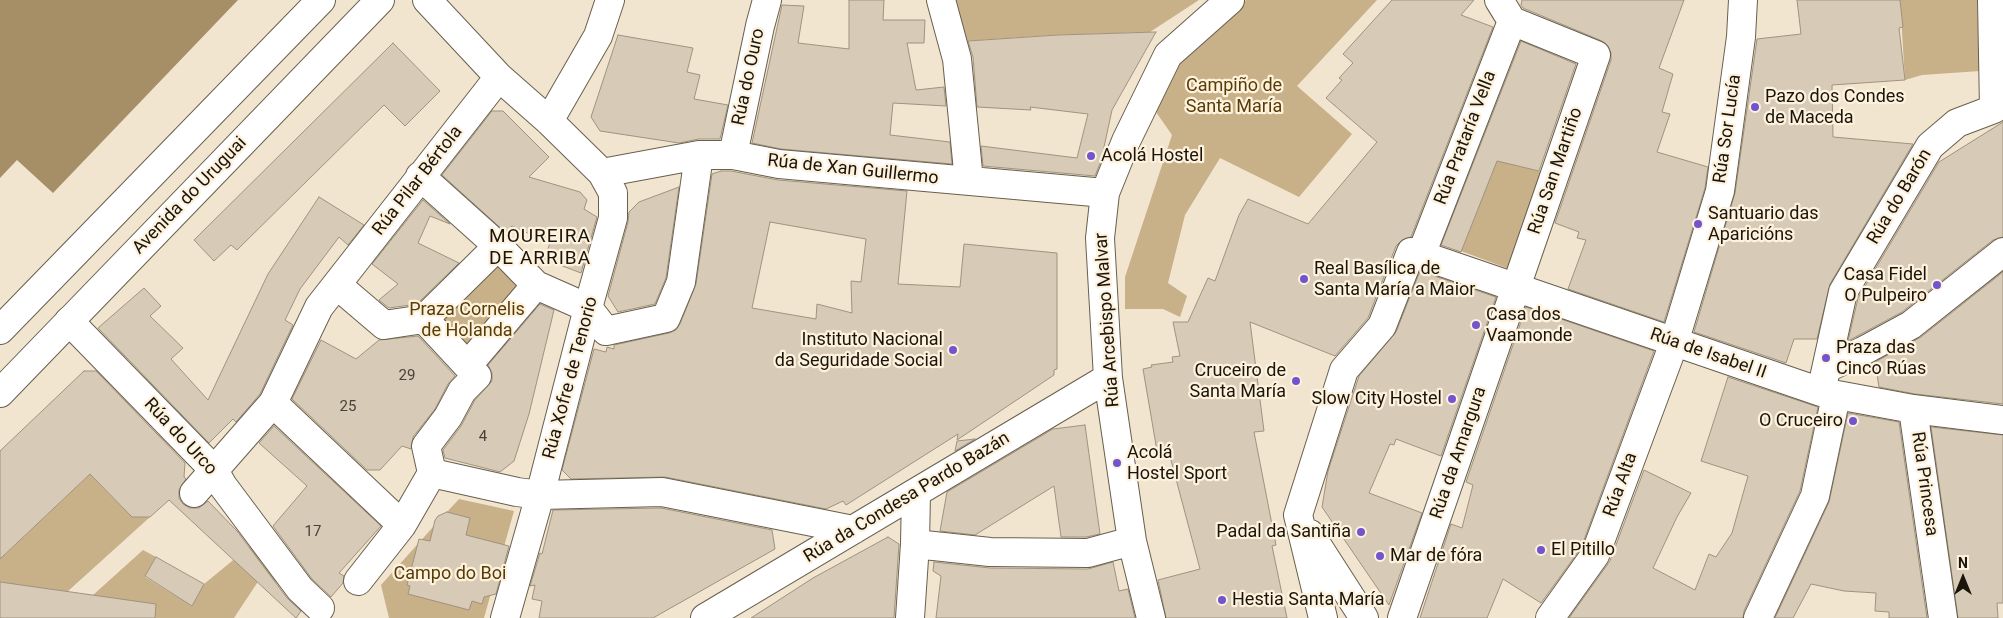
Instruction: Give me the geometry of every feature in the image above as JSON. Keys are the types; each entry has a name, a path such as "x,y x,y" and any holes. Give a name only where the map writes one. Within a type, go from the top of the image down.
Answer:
{"main road":[{"path":"0,330 321,0"},
{"name":"Avenida do Uruguai","path":"0,394 68,321 380,0"},
{"name":"Rúa Xofre de Tenorio","path":"427,0 499,77 550,121 602,173 613,193 613,218 505,618"},
{"path":"550,121 598,36 610,0"},
{"name":"Rúa do Ouro","path":"732,154 767,0"},
{"path":"941,0 957,59 969,181"},
{"name":"Rúa Arcebispo Malvar","path":"1151,618 1132,541 1108,378 1100,238 1105,193 1126,141 1168,55 1230,0"},
{"name":"Rúa Sor Lucía","path":"1674,342 1720,190 1741,37 1743,0"},
{"name":"Rúa do Barón","path":"1758,618 1815,496 1828,385 1843,292 1930,146 1957,123 1999,108 1992,0"},
{"name":"Rúa San Martiño","path":"1505,10 1596,55 1516,288"},
{"name":"Rúa Prataría Vella","path":"1298,515 1344,370 1382,326 1416,254 1505,10"},
{"name":"Rúa Pilar Bértola","path":"194,493 273,403 319,307 499,77"},
{"name":"Rúa de Xan Guillermo","path":"602,173 699,155 732,154 778,164 1105,193"},
{"path":"420,176 498,246 536,285 588,308 606,331 666,318 681,282 699,155"},
{"path":"337,285 384,325 424,319 498,246"},
{"path":"1828,385 1863,351 1911,324 2003,252"},
{"name":"Rúa de Isabel II","path":"1416,254 1674,342 1913,409 2003,420"},
{"path":"468,365 536,285"},
{"name":"Rúa da Amargura","path":"1402,618 1516,288"},
{"path":"358,581 402,525 432,473 426,446 448,417 462,391 477,376 424,319"},
{"name":"Rúa do Urco","path":"68,321 214,470 223,486 300,589 320,608"},
{"name":"Rúa Alta","path":"1550,618 1595,555 1674,342"},
{"name":"Rúa da Condesa Pardo Bazán","path":"705,618 1108,378"},
{"path":"273,403 402,525"},
{"name":"Rúa Princesa","path":"1913,409 1944,618"},
{"path":"432,473 517,492 540,494 662,492 853,530"},
{"path":"910,618 916,493"},
{"path":"1298,515 1364,618"},
{"path":"1298,515 1321,611 1345,589 1356,582 1382,618"},
{"path":"915,544 990,552 1088,553 1132,541"}],"green space":[{"path":"951,0 1199,0 1150,32 1054,35 965,41"},
{"name":"Campiño de Santa María","path":"1246,0 1377,0 1297,86 1352,134 1299,197 1220,158 1185,215 1168,283 1187,296 1180,317 1163,309 1125,309 1125,277 1172,135 1156,112 1175,63"},
{"path":"1900,0 1977,0 1980,71 1922,75 1905,80"},
{"path":"1499,155 1519,166 1542,172 1512,270 1461,251"},
{"name":"Praza Cornelis de Holanda","path":"498,246 536,285 468,365 424,319"},
{"path":"90,474 132,517 150,517 67,592 0,582 0,559"},
{"name":"Campo do Boi","path":"459,499 514,511 484,618 389,618 381,585 433,527 438,516 447,512"},
{"path":"259,539 281,585 263,574 234,618 117,618 93,595 143,550 156,557 145,577 192,606 204,584"}],"shaded area":[{"path":"0,0 238,0 53,193 17,160 0,178"}],"building":[{"path":"849,0 884,0 883,20 925,20 924,43 907,43 916,90 944,87 946,106 893,103 890,135 950,142 952,164 781,149 752,143 782,5 804,6 798,43 849,49"},
{"path":"1392,0 1474,0 1461,15 1493,27 1411,237 1402,240 1396,246 1368,318 1335,356 1250,322 1264,431 1254,432 1276,545 1272,546 1287,618 1166,618 1158,580 1200,569 1168,449 1157,451 1143,369 1152,367 1151,365 1173,362 1172,357 1180,356 1173,322 1188,322 1208,278 1215,281 1239,215 1248,199 1308,224 1377,142 1326,98 1342,80 1339,78 1353,63 1343,54"},
{"path":"1522,0 1684,0 1659,68 1673,74 1662,112 1670,114 1657,152 1708,167 1705,188 1664,322 1568,289 1586,240 1577,238 1579,232 1555,223 1611,60 1611,53 1608,46 1602,41 1523,8 1521,5"},
{"path":"1797,0 1900,0 1903,27 1899,28 1905,80 1832,85 1833,137 1913,144 1830,284 1817,339 1794,339 1786,363 1694,332 1735,193 1757,39 1801,34"},
{"path":"1156,32 1112,110 1101,161 1095,176 983,166 981,146 1077,158 1088,114 1030,107 1031,110 977,107 973,57 968,41 1058,35"},
{"path":"618,35 693,48 687,72 700,75 694,99 728,105 720,139 699,139 679,143 600,131 591,117"},
{"path":"1521,41 1576,64 1539,171 1497,161 1461,252 1441,245"},
{"path":"393,43 440,91 405,126 384,105 237,250 231,245 214,261 194,240"},
{"path":"492,111 503,111 549,157 529,177 580,192 587,200 584,209 597,217 581,273 544,259 550,243 512,226 505,232 442,175"},
{"path":"2003,122 2003,237 1993,240 1902,312 1848,341 1858,298 1939,162"},
{"path":"721,171 731,171 778,180 907,191 898,284 960,287 964,244 1057,253 1057,369 1054,370 1054,375 957,440 958,434 846,505 843,501 826,509 665,477 571,479 562,470 594,349 606,352 607,347 614,349 614,345 669,333 676,330 680,324 696,284 712,174","holes":["770,222 866,239 861,282 851,281 852,313 817,304 816,319 752,308"]},
{"path":"679,187 666,278 655,304 618,312 608,296 629,212 639,202"},
{"path":"319,197 364,225 348,245 339,237 300,289 285,320 293,325 260,394 236,422 233,419 209,443 98,328 144,288 161,306 150,316 183,348 171,359 208,400 268,274"},
{"path":"423,200 450,224 430,216 418,243 459,263 417,304 389,308 379,300 398,284 372,264"},
{"path":"1420,271 1496,297 1441,456 1396,439 1394,445 1390,444 1369,493 1422,513 1389,605 1322,507 1328,471 1359,376 1396,332"},
{"path":"2003,272 2003,404 1915,394 1879,387 1875,362 1921,337"},
{"path":"540,304 554,310 529,414 514,461 500,472 445,458 443,450 461,426 475,400 492,381 492,373 488,365"},
{"path":"1526,307 1654,351 1581,548 1541,603 1503,579 1487,618 1420,618 1451,524 1462,528 1473,485 1466,482"},
{"path":"418,336 455,376 448,384 435,409 413,437 411,449 402,446 380,470 367,470 292,399 321,340 356,359 379,340"},
{"path":"84,371 96,371 185,463 184,477 186,479 179,490 179,498 183,504 190,508 199,508 208,501 237,531 287,598 301,611 296,618 169,500 150,517 132,517 90,474 0,559 0,451"},
{"path":"1728,377 1818,407 1800,491 1744,611 1743,618 1569,618 1610,561 1644,470 1691,493 1677,517 1653,568 1695,590 1709,554 1716,557 1732,533 1748,476 1701,461"},
{"path":"1848,413 1899,422 1927,618 1889,618 1889,612 1875,611 1876,593 1844,591 1811,584 1793,618 1775,618 1829,502"},
{"path":"1085,425 1100,534 1086,537 1061,537 1054,486 975,535 940,531 947,492 1053,429"},
{"path":"274,426 381,526 339,573 344,576 343,583 331,597 312,579 273,526 307,486 259,443"},
{"path":"1931,427 2003,435 2003,603 1997,603 1998,618 1958,618"},
{"path":"975,439 955,451 957,441"},
{"path":"661,508 772,530 775,549 653,618 539,618 542,601 532,599 535,585 530,586 540,553 542,554 553,510"},
{"path":"447,512 470,518 466,535 509,546 496,594 484,597 482,604 472,601 469,610 408,594 410,586 407,585 419,539 430,541 435,520 438,516"},
{"path":"888,537 899,544 894,618 751,618 813,578"},
{"path":"156,557 204,584 192,606 145,576"},
{"path":"934,562 990,568 1088,569 1113,562 1119,591 1128,589 1135,618 936,618 941,576 933,571"},
{"path":"0,582 156,604 155,618 0,618"}],"place":[{"name":"Pazo dos Condes de Maceda","path":"1755,107"},
{"name":"Acolá Hostel","path":"1091,156"},
{"name":"Santuario das Aparicións","path":"1698,224"},
{"name":"Real Basílica de Santa María a Maior","path":"1304,279"},
{"name":"Casa Fidel O Pulpeiro","path":"1937,285"},
{"name":"Casa dos Vaamonde","path":"1476,325"},
{"name":"Instituto Nacional da Seguridade Social","path":"953,350"},
{"name":"Praza das Cinco Rúas","path":"1826,358"},
{"name":"Cruceiro de Santa María","path":"1296,381"},
{"name":"Slow City Hostel","path":"1452,399"},
{"name":"O Cruceiro","path":"1853,421"},
{"name":"Acolá Hostel Sport","path":"1117,463"},
{"name":"Padal da Santiña","path":"1361,532"},
{"name":"El Pitillo","path":"1541,550"},
{"name":"Mar de fóra","path":"1380,556"},
{"name":"Hestia Santa María","path":"1222,600"}],"district":[{"name":"MOUREIRA DE ARRIBA","path":"540,248"}]}
